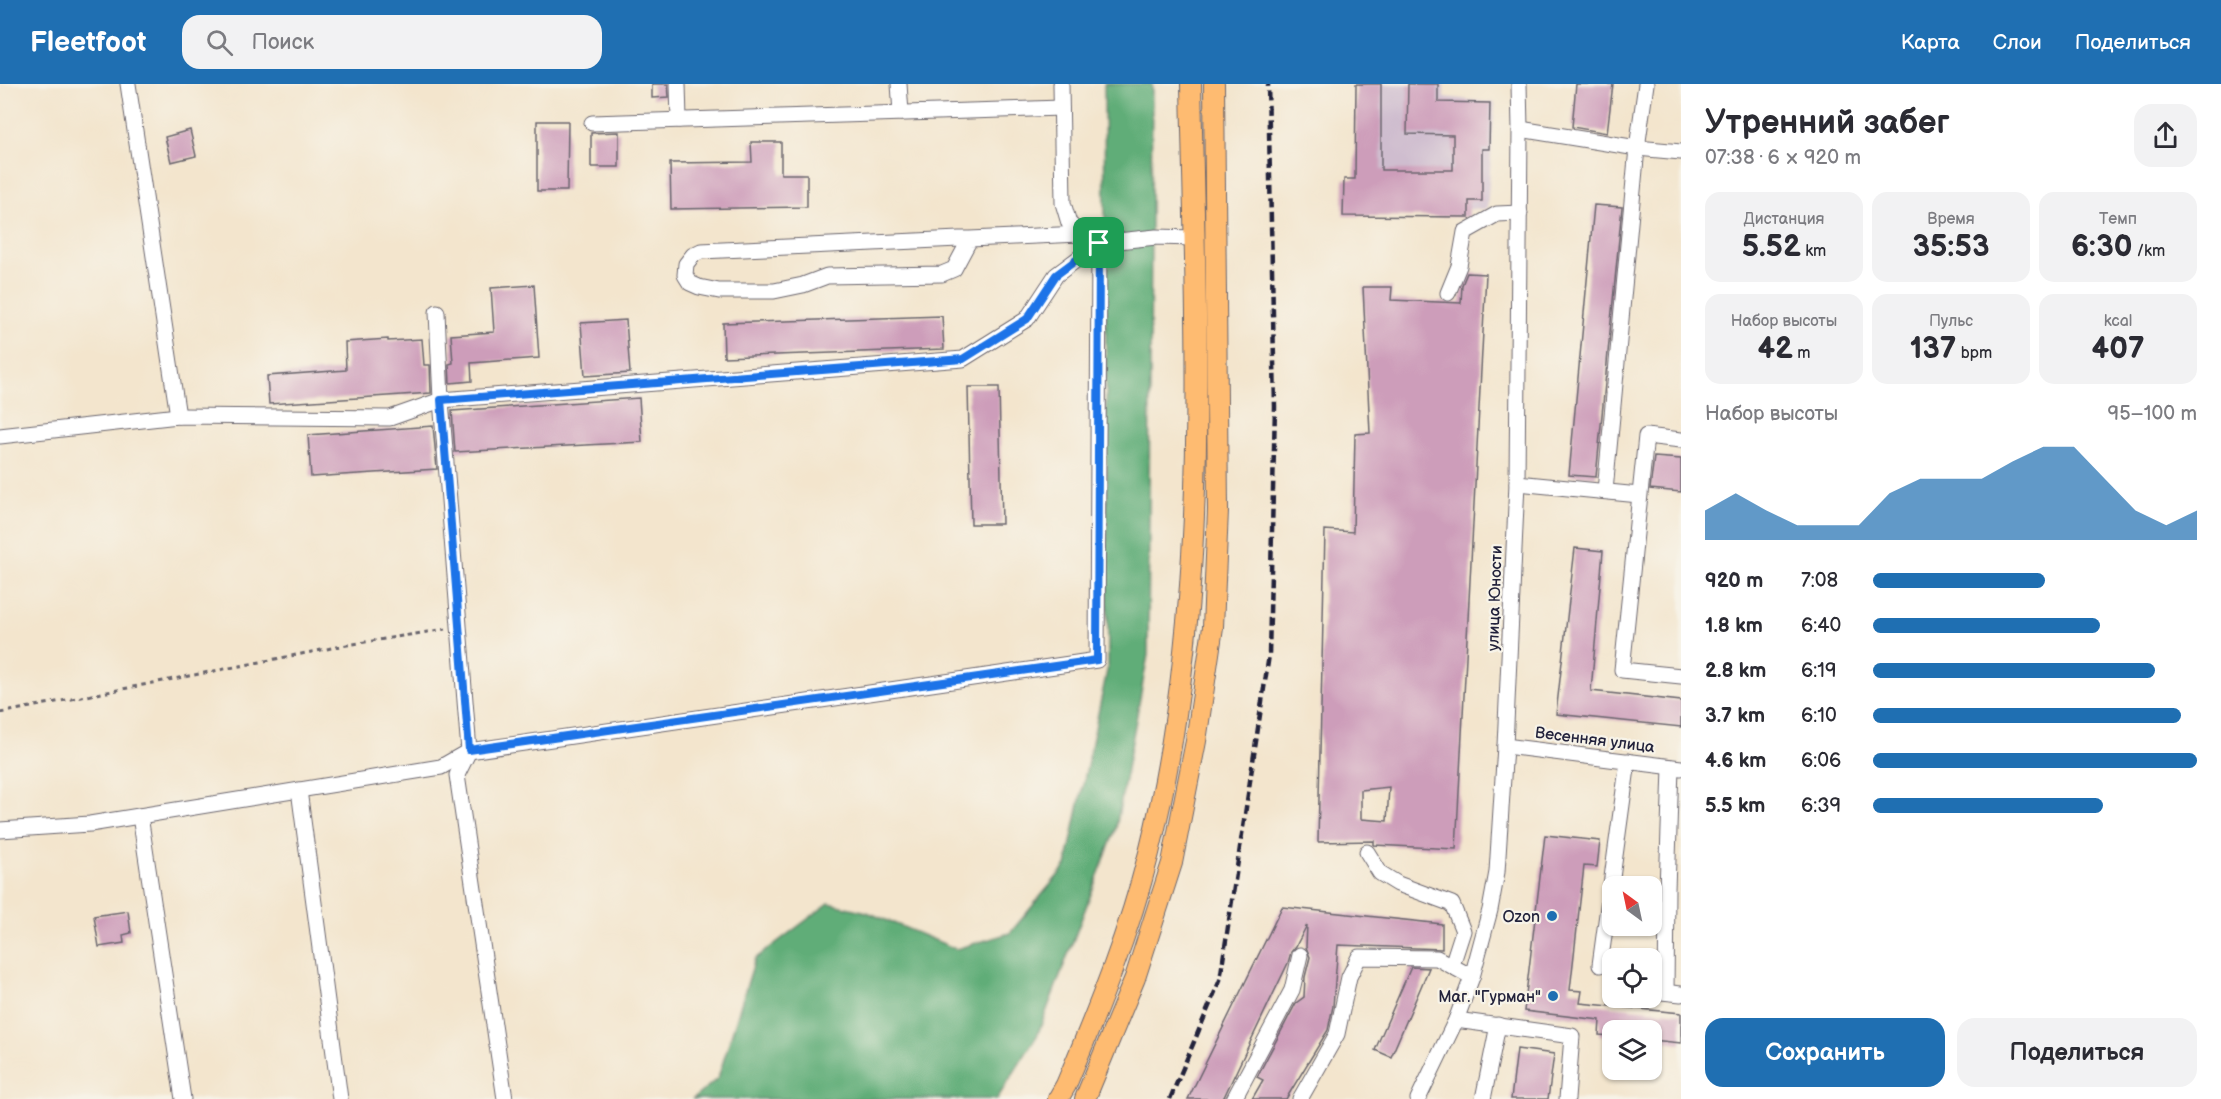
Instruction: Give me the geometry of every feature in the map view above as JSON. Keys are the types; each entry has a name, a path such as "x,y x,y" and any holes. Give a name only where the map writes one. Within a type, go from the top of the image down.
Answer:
{"main road":[{"path":"1058,1099 1113,970 1149,854 1173,741 1188,629 1196,503 1191,84"},
{"path":"1085,1099 1135,978 1172,863 1196,741 1213,627 1218,510 1214,84"}],"street":[{"path":"128,84 178,416"},
{"path":"678,84 679,120"},
{"path":"899,84 901,113"},
{"path":"1061,84 1063,203 1069,223 1080,234 1099,243"},
{"name":"улица Юности","path":"1418,1099 1456,1020 1472,977 1490,910 1497,872 1517,483 1519,84"},
{"path":"1605,491 1637,148 1646,84"},
{"path":"592,123 1061,108"},
{"path":"1520,129 1637,148 1681,152"},
{"path":"1448,293 1459,266 1466,232 1497,214 1520,213"},
{"path":"970,239 954,269 942,274 827,276 803,285 774,291 709,289 690,284 685,275 686,264 693,255 701,251 1080,234"},
{"path":"0,436 178,416 390,418 441,400 963,359 1027,319 1056,275 1099,243 1156,237 1194,238"},
{"path":"0,830 90,824 441,767 469,750 1097,660 1099,243"},
{"path":"437,312 441,400 469,750 457,775 505,1099"},
{"path":"1681,440 1646,436 1622,670 1681,676"},
{"path":"1517,483 1639,495"},
{"name":"Весенняя улица","path":"1505,746 1676,767"},
{"path":"1600,965 1628,761"},
{"path":"1666,992 1674,891 1676,767"},
{"path":"299,790 340,1099"},
{"path":"140,816 183,1099"},
{"path":"1367,852 1380,873 1398,884 1452,904 1463,932 1452,965"},
{"path":"1234,1099 1292,990 1300,955"},
{"path":"1300,1099 1337,1034 1349,977 1359,957 1437,957 1472,977"},
{"path":"1456,1020 1572,1036 1567,1099"},
{"path":"1483,1099 1498,1025"}],"path":[{"path":"0,713 347,645 460,626"}],"shaded area":[{"path":"1367,84 1444,84 1444,97 1495,103 1487,209 1357,210"}],"green space":[{"path":"1104,84 1152,84 1148,655 1116,828 1037,1036 997,1099 693,1099 718,1078 755,959 829,903 867,912 956,949 1010,933 1066,866 1108,666"}],"building":[{"path":"652,84 668,84 669,97 652,98"},
{"path":"1356,84 1381,84 1381,170 1453,170 1453,135 1407,134 1408,84 1438,84 1438,102 1490,103 1489,149 1482,149 1482,201 1469,201 1469,217 1343,216 1344,179 1355,179"},
{"path":"1576,84 1613,84 1607,133 1572,127"},
{"path":"537,121 568,121 567,191 537,191"},
{"path":"190,130 196,156 171,162 165,137"},
{"path":"619,132 619,167 591,167 591,133"},
{"path":"751,142 781,142 781,174 807,174 807,207 671,209 670,163 752,162"},
{"path":"1594,205 1622,207 1596,477 1569,475"},
{"path":"1467,273 1486,274 1456,849 1374,845 1374,841 1318,842 1325,530 1353,532 1355,434 1370,433 1363,287 1392,287 1391,300 1461,303 1462,285","holes":["1389,787 1387,821 1361,819 1361,790"]},
{"path":"534,285 539,358 471,363 472,381 450,383 449,364 453,363 451,335 494,332 491,288"},
{"path":"942,316 944,349 724,357 723,323"},
{"path":"626,320 630,373 585,376 581,323"},
{"path":"388,339 388,341 422,339 424,365 430,365 431,393 269,404 267,376 346,370 345,342"},
{"path":"968,387 999,387 1002,524 971,524"},
{"path":"639,398 642,442 455,452 452,411"},
{"path":"433,426 437,469 311,477 308,435"},
{"path":"1654,457 1681,459 1681,492 1650,489"},
{"path":"1575,548 1603,551 1591,691 1681,701 1681,727 1556,714"},
{"path":"1545,835 1600,841 1597,867 1584,866 1570,990 1582,991 1580,1003 1602,1005 1602,1008 1630,1008 1681,1013 1681,1043 1662,1041 1662,1020 1602,1020 1602,1035 1599,1035 1600,1020 1524,1011"},
{"path":"1282,907 1442,924 1442,949 1338,945 1333,1006 1328,1030 1286,1099 1252,1099 1263,1080 1257,1077 1296,1003 1304,997 1305,977 1310,957 1306,947 1307,925 1291,952 1288,963 1223,1099 1188,1099"},
{"path":"128,911 131,933 123,935 124,943 99,947 94,916"},
{"path":"1411,967 1429,968 1391,1057 1375,1050"},
{"path":"1517,1049 1554,1054 1548,1099 1511,1099"}],"railway":[{"path":"1170,1099 1220,980 1269,655 1275,407 1268,84"}],"place":[{"name":"Ozon","path":"1552,916"},
{"name":"Маг. \"Гурман\"","path":"1553,996"}],"route":[{"path":"1099,243 1097,660 469,750 441,400 963,359 1027,319 1056,275 1099,243"}]}
